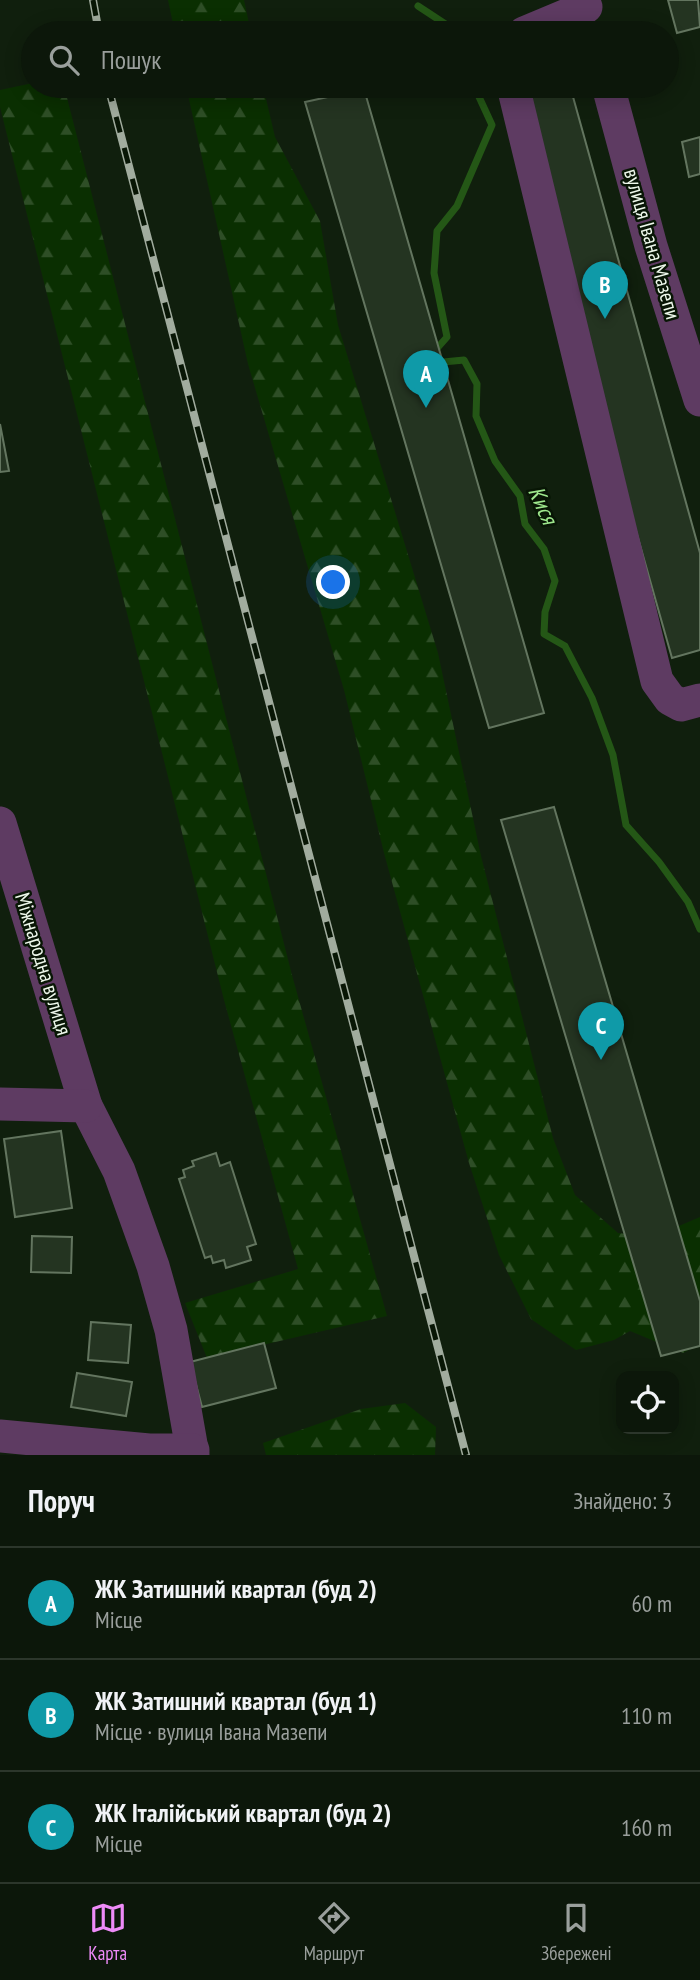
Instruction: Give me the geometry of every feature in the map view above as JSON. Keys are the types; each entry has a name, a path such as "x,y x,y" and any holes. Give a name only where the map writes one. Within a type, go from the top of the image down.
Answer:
{"street":[{"path":"562,21 588,13"},
{"path":"516,98 657,681 670,699 681,705 700,700"},
{"name":"вулиця Івана Мазепи","path":"611,98 651,246 700,400"},
{"name":"Міжнародна вулиця","path":"0,823 86,1106 119,1171 153,1266 171,1330 193,1453"},
{"path":"0,1104 86,1106"},
{"path":"0,1436 193,1453"}],"green space":[{"path":"168,0 244,0 248,21 172,21"},
{"path":"21,86 21,98 67,98 292,975 387,1316 207,1358 185,1303 298,1269 224,1000 0,107 0,90"},
{"path":"189,98 266,98 275,137 320,221 338,325 438,653 481,856 553,1138 575,1195 618,1233 653,1237 700,1217 700,1344 683,1353 630,1331 614,1340 576,1350 531,1319 499,1255 469,1163 384,853 344,690 248,364"},
{"path":"405,1403 436,1427 435,1455 266,1455 263,1443 361,1409"}],"building":[{"path":"668,0 698,0 700,27 679,32 679,21 674,21"},
{"path":"323,98 367,98 544,713 489,728 305,102"},
{"path":"513,98 573,98 700,553 700,650 672,658"},
{"path":"700,137 700,174 689,177 682,142"},
{"path":"0,424 9,471 0,472"},
{"path":"554,807 700,1301 700,1346 661,1356 501,820"},
{"path":"61,1131 72,1208 15,1217 4,1139"},
{"path":"216,1153 220,1166 230,1162 256,1244 247,1247 251,1260 226,1268 224,1260 213,1263 211,1256 205,1258 179,1179 185,1177 183,1170 194,1166 192,1161"},
{"path":"32,1236 72,1237 71,1273 31,1272"},
{"path":"91,1322 131,1325 128,1363 88,1360"},
{"path":"264,1343 276,1388 202,1407 190,1362"},
{"path":"77,1373 132,1382 126,1416 71,1407"}],"waterway":[{"name":"Кися","path":"418,6 441,21"},
{"name":"Кися","path":"432,354 447,337 434,273 437,231 457,206 492,125 480,98"},
{"name":"Кися","path":"433,363 464,360 477,384 476,416 495,461 520,496 525,524 544,549 555,581 545,612 544,634 565,646 592,698 613,755 626,825 659,862 688,902 700,929"}],"railway":[{"path":"93,0 97,21"},
{"path":"111,98 466,1455"}],"place":[{"name":"ЖК Затишний квартал (буд 1)","path":"605,319"},
{"name":"ЖК Затишний квартал (буд 2)","path":"426,408"},
{"name":"ЖК Італійський квартал (буд 2)","path":"601,1060"}]}
